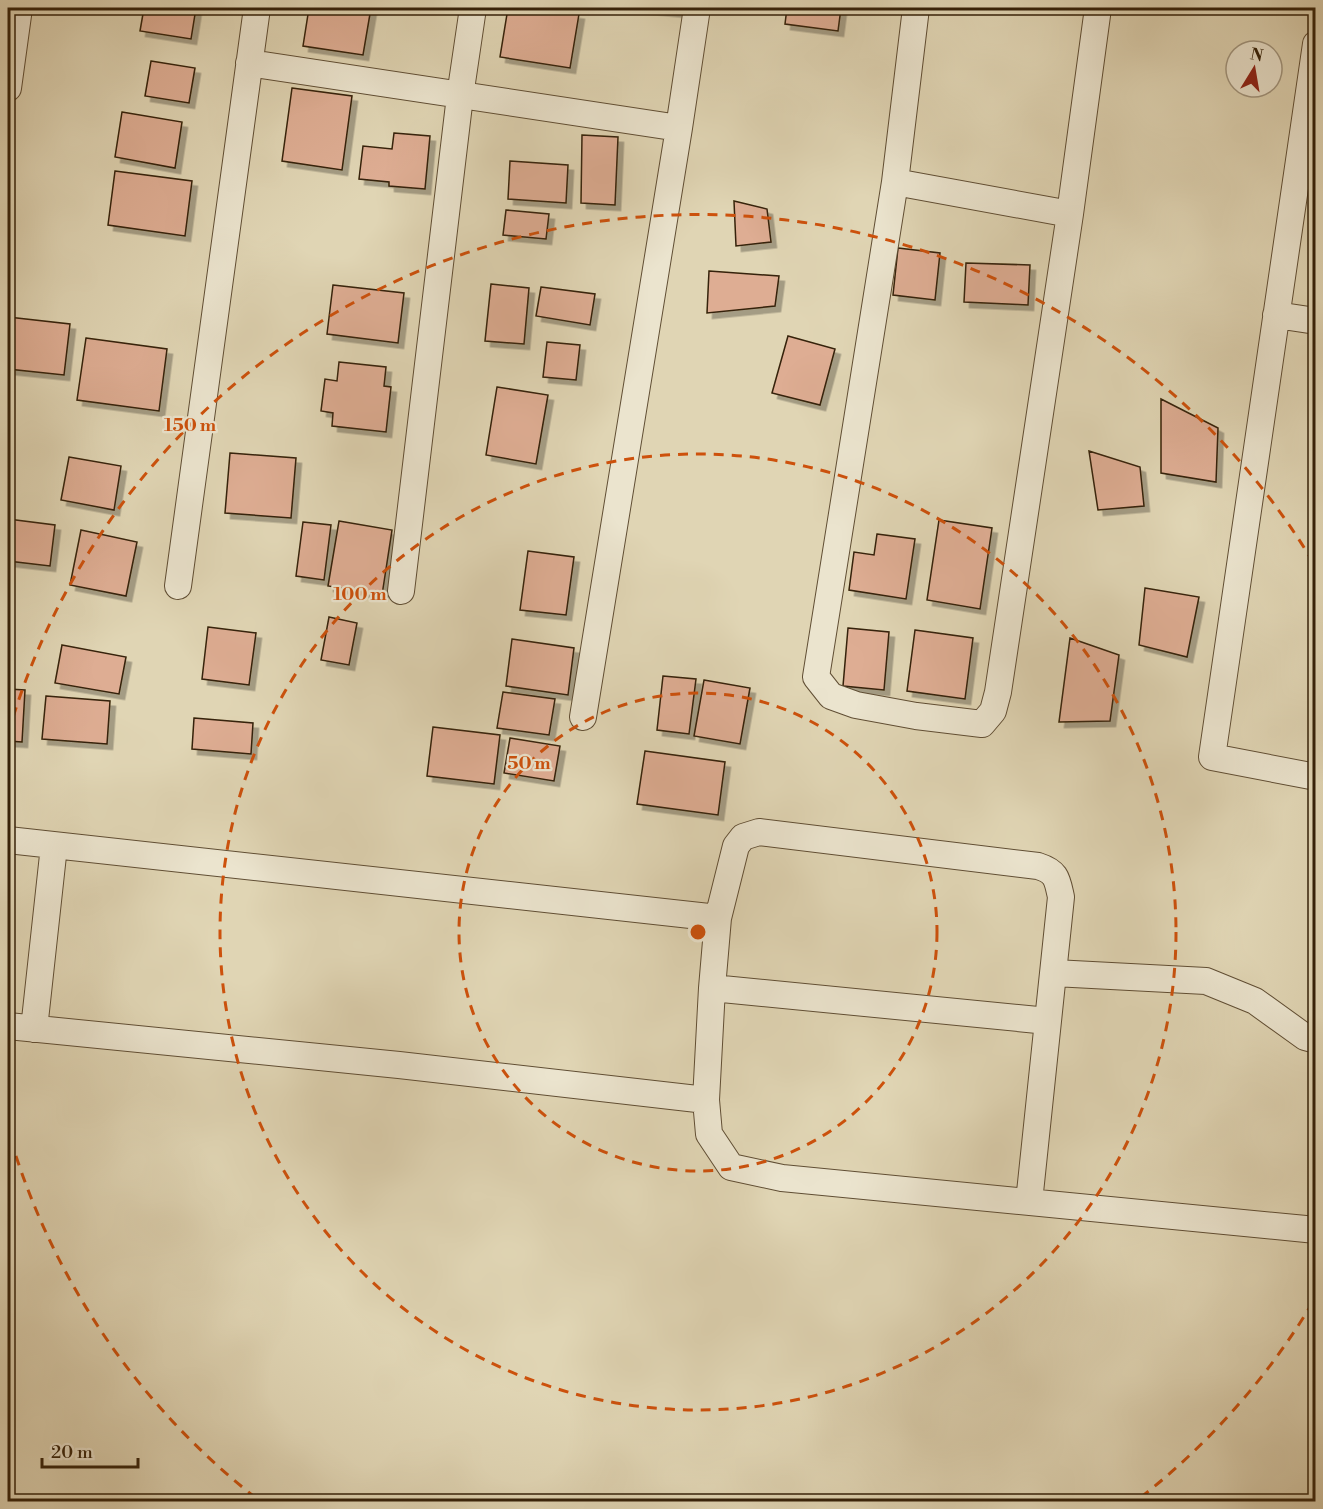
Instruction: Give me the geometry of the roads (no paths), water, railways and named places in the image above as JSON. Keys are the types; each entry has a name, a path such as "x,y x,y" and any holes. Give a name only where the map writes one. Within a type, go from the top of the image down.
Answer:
{"street":[{"path":"8,88 19,8"},
{"path":"178,586 258,8"},
{"path":"401,591 460,96 473,8"},
{"path":"583,717 697,8"},
{"path":"916,8 895,182 816,677 831,696 856,705 916,716 982,724 993,711 998,692 1070,214 1098,8"},
{"path":"1316,44 1212,757 1316,777"},
{"path":"249,63 679,128"},
{"path":"895,182 1070,214"},
{"path":"1276,315 1316,321"},
{"path":"1029,1202 1061,897 1057,877 1049,869 1038,866 759,832 743,837 736,846 718,918 706,1100 709,1134 731,1167 782,1178 1316,1230"},
{"path":"8,840 718,918"},
{"path":"34,1029 54,846"},
{"path":"1054,973 1206,981 1256,1000 1305,1037 1316,1040"},
{"path":"712,988 1048,1021"},
{"path":"8,1026 399,1065 706,1100"}]}
